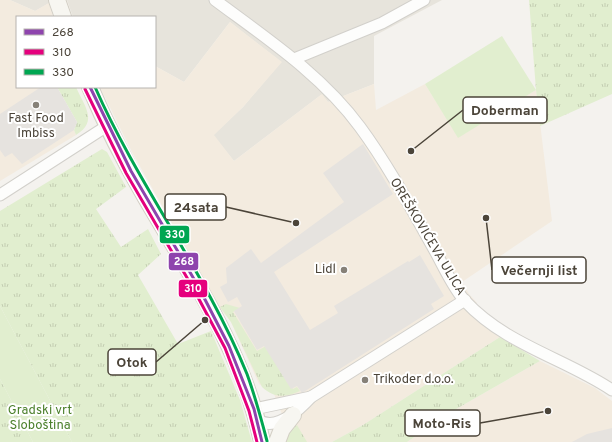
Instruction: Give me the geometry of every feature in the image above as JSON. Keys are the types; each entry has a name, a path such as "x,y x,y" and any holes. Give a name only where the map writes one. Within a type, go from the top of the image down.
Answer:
{"street":[{"path":"57,0 63,16"},
{"name":"OREŠKOVIĆEVA ULICA","path":"215,0 294,59 338,100 360,127 409,205 465,300 498,328 515,339 612,390"},
{"path":"294,59 382,23 424,0"},
{"path":"90,88 107,126 208,306 235,360 256,414 262,442"},
{"path":"0,195 107,126"},
{"path":"277,442 282,429 293,415 311,397 465,300"},
{"path":"256,414 311,397"},
{"path":"256,414 263,422 271,423 293,415"}],"shaded area":[{"path":"0,0 10,0 35,11 49,3 53,16 16,16 16,88 57,88 76,135 0,181"},
{"path":"10,0 48,0 49,3 35,11"},
{"path":"67,0 442,0 374,36 374,84 328,102 321,95 234,161 213,135 243,107 281,62 230,22 184,82 156,67 156,16 73,16"},
{"path":"230,22 282,62 243,107 214,135 234,161 322,94 328,102 374,84 376,110 425,84 458,137 536,90 552,221 462,282 469,294 477,303 469,310 500,337 363,425 332,442 284,442 289,432 274,394 259,384 231,322 220,308 132,152 100,88 156,88 156,67 184,82"},
{"path":"39,88 58,88 77,122 74,130 22,164 12,153 5,157 0,150 0,114"},
{"path":"363,144 393,194 274,272 310,330 338,313 334,306 420,255 444,296 431,304 434,309 302,393 297,386 291,389 264,346 257,350 234,311 242,306 237,297 228,302 220,287 227,283 226,268 251,249 261,263 344,202 323,173"},
{"path":"540,361 595,388 612,401 612,442 407,442 451,412"},
{"path":"612,428 612,442 572,442 587,434"}],"green space":[{"path":"529,0 612,0 612,94 540,126 536,90"},
{"path":"502,36 536,90 458,138 425,84"},
{"path":"58,88 76,88 86,107 88,119 83,130 76,135 74,130 77,122"},
{"path":"102,149 107,152 126,187 96,209 121,247 148,229 161,254 138,275 178,344 211,331 240,400 252,442 72,442 0,306 0,211"},
{"path":"226,304 240,308 233,312 257,351 266,346 293,389 297,387 300,391 290,395 281,396 271,394 262,387 231,322 220,307"},
{"name":"Gradski vrt Sloboština","path":"0,306 72,442 33,442 0,379"},
{"path":"500,337 540,361 451,412 407,442 332,442 363,425"},
{"path":"0,379 33,442 0,442"},
{"path":"297,425 307,442 284,442 287,434"}],"transit line":[{"name":"268","path":"90,88 131,171 198,286 229,346 254,409 262,442"},
{"name":"330","path":"95,88 112,124 231,337 250,382 267,441"},
{"name":"310","path":"85,89 126,173 193,288 225,348 249,411 257,442"}],"place":[{"name":"Fast Food Imbiss","path":"36,105"},
{"name":"Doberman","path":"411,151"},
{"name":"Večernji list","path":"486,218"},
{"name":"24sata","path":"296,223"},
{"name":"Lidl","path":"344,270"},
{"name":"Otok","path":"205,320"},
{"name":"Trikoder d.o.o.","path":"365,380"},
{"name":"Moto-Ris","path":"548,411"}]}
